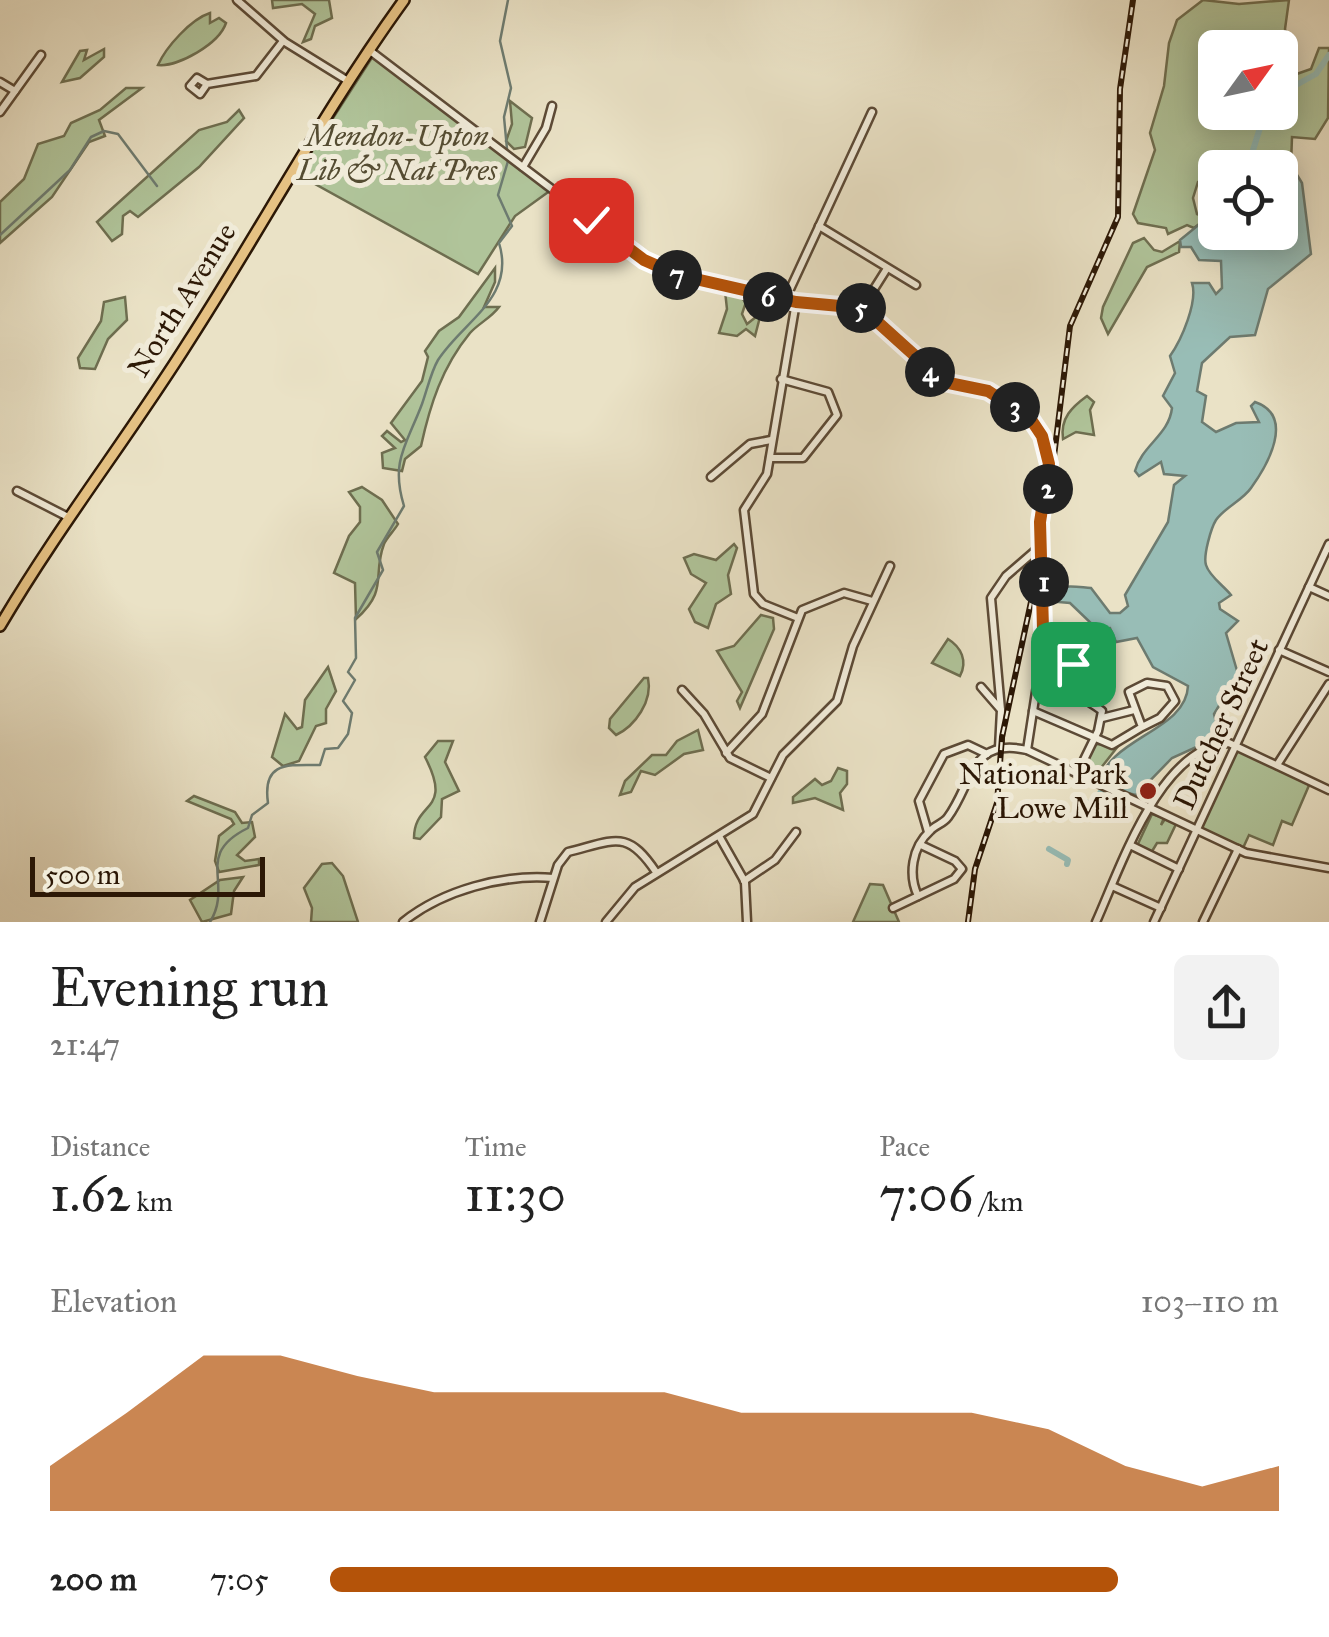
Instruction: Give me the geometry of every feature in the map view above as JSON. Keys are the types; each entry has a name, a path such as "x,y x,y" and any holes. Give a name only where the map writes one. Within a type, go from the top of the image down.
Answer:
{"main road":[{"name":"North Avenue","path":"0,626 68,517 188,344 348,81 404,0"}],"street":[{"path":"236,0 284,41 348,81"},
{"path":"207,84 256,76 284,41"},
{"path":"369,50 653,266 785,300 862,308 944,382 988,391 1034,423 1049,464 1040,522 1043,629 1027,750"},
{"path":"0,112 41,55"},
{"path":"0,82 14,92"},
{"path":"522,167 546,128 552,106"},
{"path":"785,300 872,112"},
{"path":"819,226 916,285"},
{"path":"862,308 886,270"},
{"path":"796,302 770,458 764,482 744,510 752,586 763,604 798,618"},
{"path":"770,458 803,458 838,412 828,392 781,379"},
{"path":"711,477 750,444 771,440"},
{"path":"17,491 68,517"},
{"path":"999,748 1000,710 991,598 1004,578 1043,544"},
{"name":"Dutcher Street","path":"1154,922 1329,544"},
{"path":"606,922 625,895 656,872 753,814 783,755 837,700 853,646 890,566"},
{"path":"1309,587 1329,596"},
{"path":"726,753 762,714 798,618 810,605 844,593 872,601"},
{"path":"1043,629 1054,636 1071,660 1080,693 1098,707 1102,718 1077,774"},
{"path":"1280,650 1329,672"},
{"path":"1033,710 1094,739 1118,744 1167,712 1174,694 1160,683 1140,685 1128,694 1142,727"},
{"path":"1277,765 1329,684"},
{"path":"981,688 1000,710"},
{"path":"682,690 704,714 726,753 771,778"},
{"path":"1102,718 1134,710"},
{"path":"1096,922 1159,789 1192,757 1222,743 1237,746 1329,790"},
{"path":"928,832 920,802 944,754 968,744 986,754"},
{"path":"918,896 912,875 928,832 948,818 964,783 986,754 999,748 1027,750 1238,849 1329,868"},
{"path":"744,881 776,860 796,832"},
{"path":"719,836 744,881 747,922"},
{"path":"540,922 553,878 568,852 619,842 636,845 656,872"},
{"path":"893,908 954,879 962,869 921,845"},
{"path":"1132,846 1179,868"},
{"path":"1203,922 1238,849"},
{"path":"403,922 473,887 515,878 553,878"},
{"path":"1112,886 1161,908"}],"green space":[{"path":"272,0 329,0 332,18 315,26 311,39 303,42 315,14 302,4 273,8"},
{"path":"1203,0 1239,4 1289,0 1285,30 1198,30 1198,130 1298,130 1298,74 1311,69 1319,48 1329,48 1328,118 1315,139 1292,137 1292,150 1198,150 1198,182 1193,198 1198,225 1194,228 1187,225 1168,234 1166,228 1138,223 1133,214 1155,150 1150,133 1177,20"},
{"path":"210,13 210,23 219,18 226,23 215,39 186,58 158,65 180,34"},
{"path":"104,49 104,57 80,78 62,82 80,51 87,50 84,60"},
{"name":"Mendon-Upton Lib & Nat Pres","path":"373,56 551,190 515,216 478,274 297,174"},
{"path":"126,88 142,88 99,120 105,136 89,142 52,197 0,243 0,202 24,179 38,144 64,136 71,123 100,110"},
{"path":"510,101 532,118 525,147 514,149 506,141 512,124"},
{"path":"239,110 244,118 199,167 138,217 130,211 123,216 122,234 112,241 97,222 199,130 227,122"},
{"path":"1144,238 1154,250 1162,252 1180,241 1179,252 1147,267 1108,334 1101,318 1103,307 1133,243"},
{"path":"495,268 495,282 484,307 499,307 470,333 452,359 433,401 421,446 405,459 402,471 383,468 382,453 395,448 382,436 387,431 401,442 405,440 391,423 422,381 428,357 425,351 439,331 459,317"},
{"path":"725,291 734,292 746,302 742,314 747,324 761,313 755,336 746,329 737,336 719,333 727,309"},
{"path":"125,297 127,320 108,339 95,369 80,368 78,358 101,321 104,302"},
{"path":"1087,396 1094,402 1090,410 1094,435 1076,432 1063,439 1068,414"},
{"path":"362,487 382,500 398,524 384,544 373,600 356,619 355,583 334,573 349,536 360,522 360,507 349,492"},
{"path":"734,544 737,548 728,575 731,594 716,604 708,628 695,622 689,609 706,583 691,574 684,558 694,554 716,560"},
{"path":"761,615 773,618 774,629 740,708 737,701 742,692 717,651 734,646"},
{"path":"948,639 962,655 960,676 932,663"},
{"path":"328,667 336,691 326,709 326,723 316,726 299,761 283,766 272,757 285,714 297,729 302,727 305,700"},
{"path":"648,678 649,687 645,704 636,719 616,735 609,728 610,719"},
{"path":"698,730 703,750 684,754 655,775 641,771 631,792 620,795 625,781 652,755 666,755 677,741"},
{"path":"438,741 453,741 445,762 459,791 442,799 441,817 420,839 414,838 420,817 434,797 436,788 425,757"},
{"path":"1095,744 1119,745 1093,778 1081,772"},
{"path":"1237,749 1310,783 1292,825 1282,821 1273,845 1249,835 1243,848 1201,828"},
{"path":"838,768 847,771 847,784 840,793 843,810 815,798 793,803 793,797 815,779 822,785 831,781"},
{"path":"194,796 235,812 242,823 252,822 255,837 237,855 245,861 259,859 259,865 219,872 215,861 219,836 234,824 231,819 187,801"},
{"path":"1152,814 1164,818 1161,825 1165,819 1176,824 1167,843 1157,843 1151,853 1137,846"},
{"path":"332,863 343,876 358,922 311,922 312,908 304,888 322,864"},
{"path":"243,877 234,891 231,914 202,922 190,900 220,880"},
{"path":"870,884 883,885 899,922 853,922"}],"water":[{"path":"1298,176 1302,183 1311,254 1268,289 1255,335 1230,337 1202,363 1197,391 1206,396 1202,422 1216,432 1236,423 1259,422 1251,406 1255,402 1274,418 1276,430 1270,455 1248,492 1216,520 1205,561 1213,577 1231,595 1219,603 1220,609 1238,621 1226,633 1238,674 1214,714 1218,730 1214,739 1172,758 1136,795 1098,786 1104,770 1116,756 1174,714 1184,701 1188,686 1153,667 1137,638 1116,642 1110,628 1097,629 1070,603 1046,601 1060,588 1091,588 1110,613 1120,613 1128,606 1125,595 1168,522 1174,485 1185,476 1164,474 1161,462 1139,476 1135,471 1170,417 1172,408 1163,396 1175,373 1170,356 1188,320 1192,283 1209,283 1216,294 1222,288 1221,261 1199,260 1191,247 1181,247 1180,240 1198,225 1198,250 1298,250"}],"waterway":[{"path":"507,149 504,117 511,88 500,41 508,0"},
{"path":"1298,84 1316,74 1329,55"},
{"path":"1253,150 1259,130"},
{"path":"0,235 70,170 91,137 104,131 118,134 157,186"},
{"path":"210,922 216,908 222,849 248,828 252,815 268,803 267,789 273,773 288,766 320,765 325,749 338,748 348,734 352,713 343,701 355,680 348,672 356,658 355,618 383,570 377,552 404,506 400,464 433,370 448,346 484,308 500,279 499,243 512,226 498,195 508,161"},
{"path":"1079,801 1093,804 1106,784"},
{"path":"1049,849 1068,860 1067,864"}],"railway":[{"path":"968,922 975,869 997,803 1002,737 1043,546 1070,326 1118,217 1120,89 1133,0"}],"place":[{"name":"National Park Lowe Mill","path":"1148,791"}],"route":[{"path":"591,220 653,266 678,275 796,302 862,308 882,322 917,361 944,382 988,391 1030,418 1042,436 1049,464 1040,522 1043,629 1054,636 1073,664"}]}
